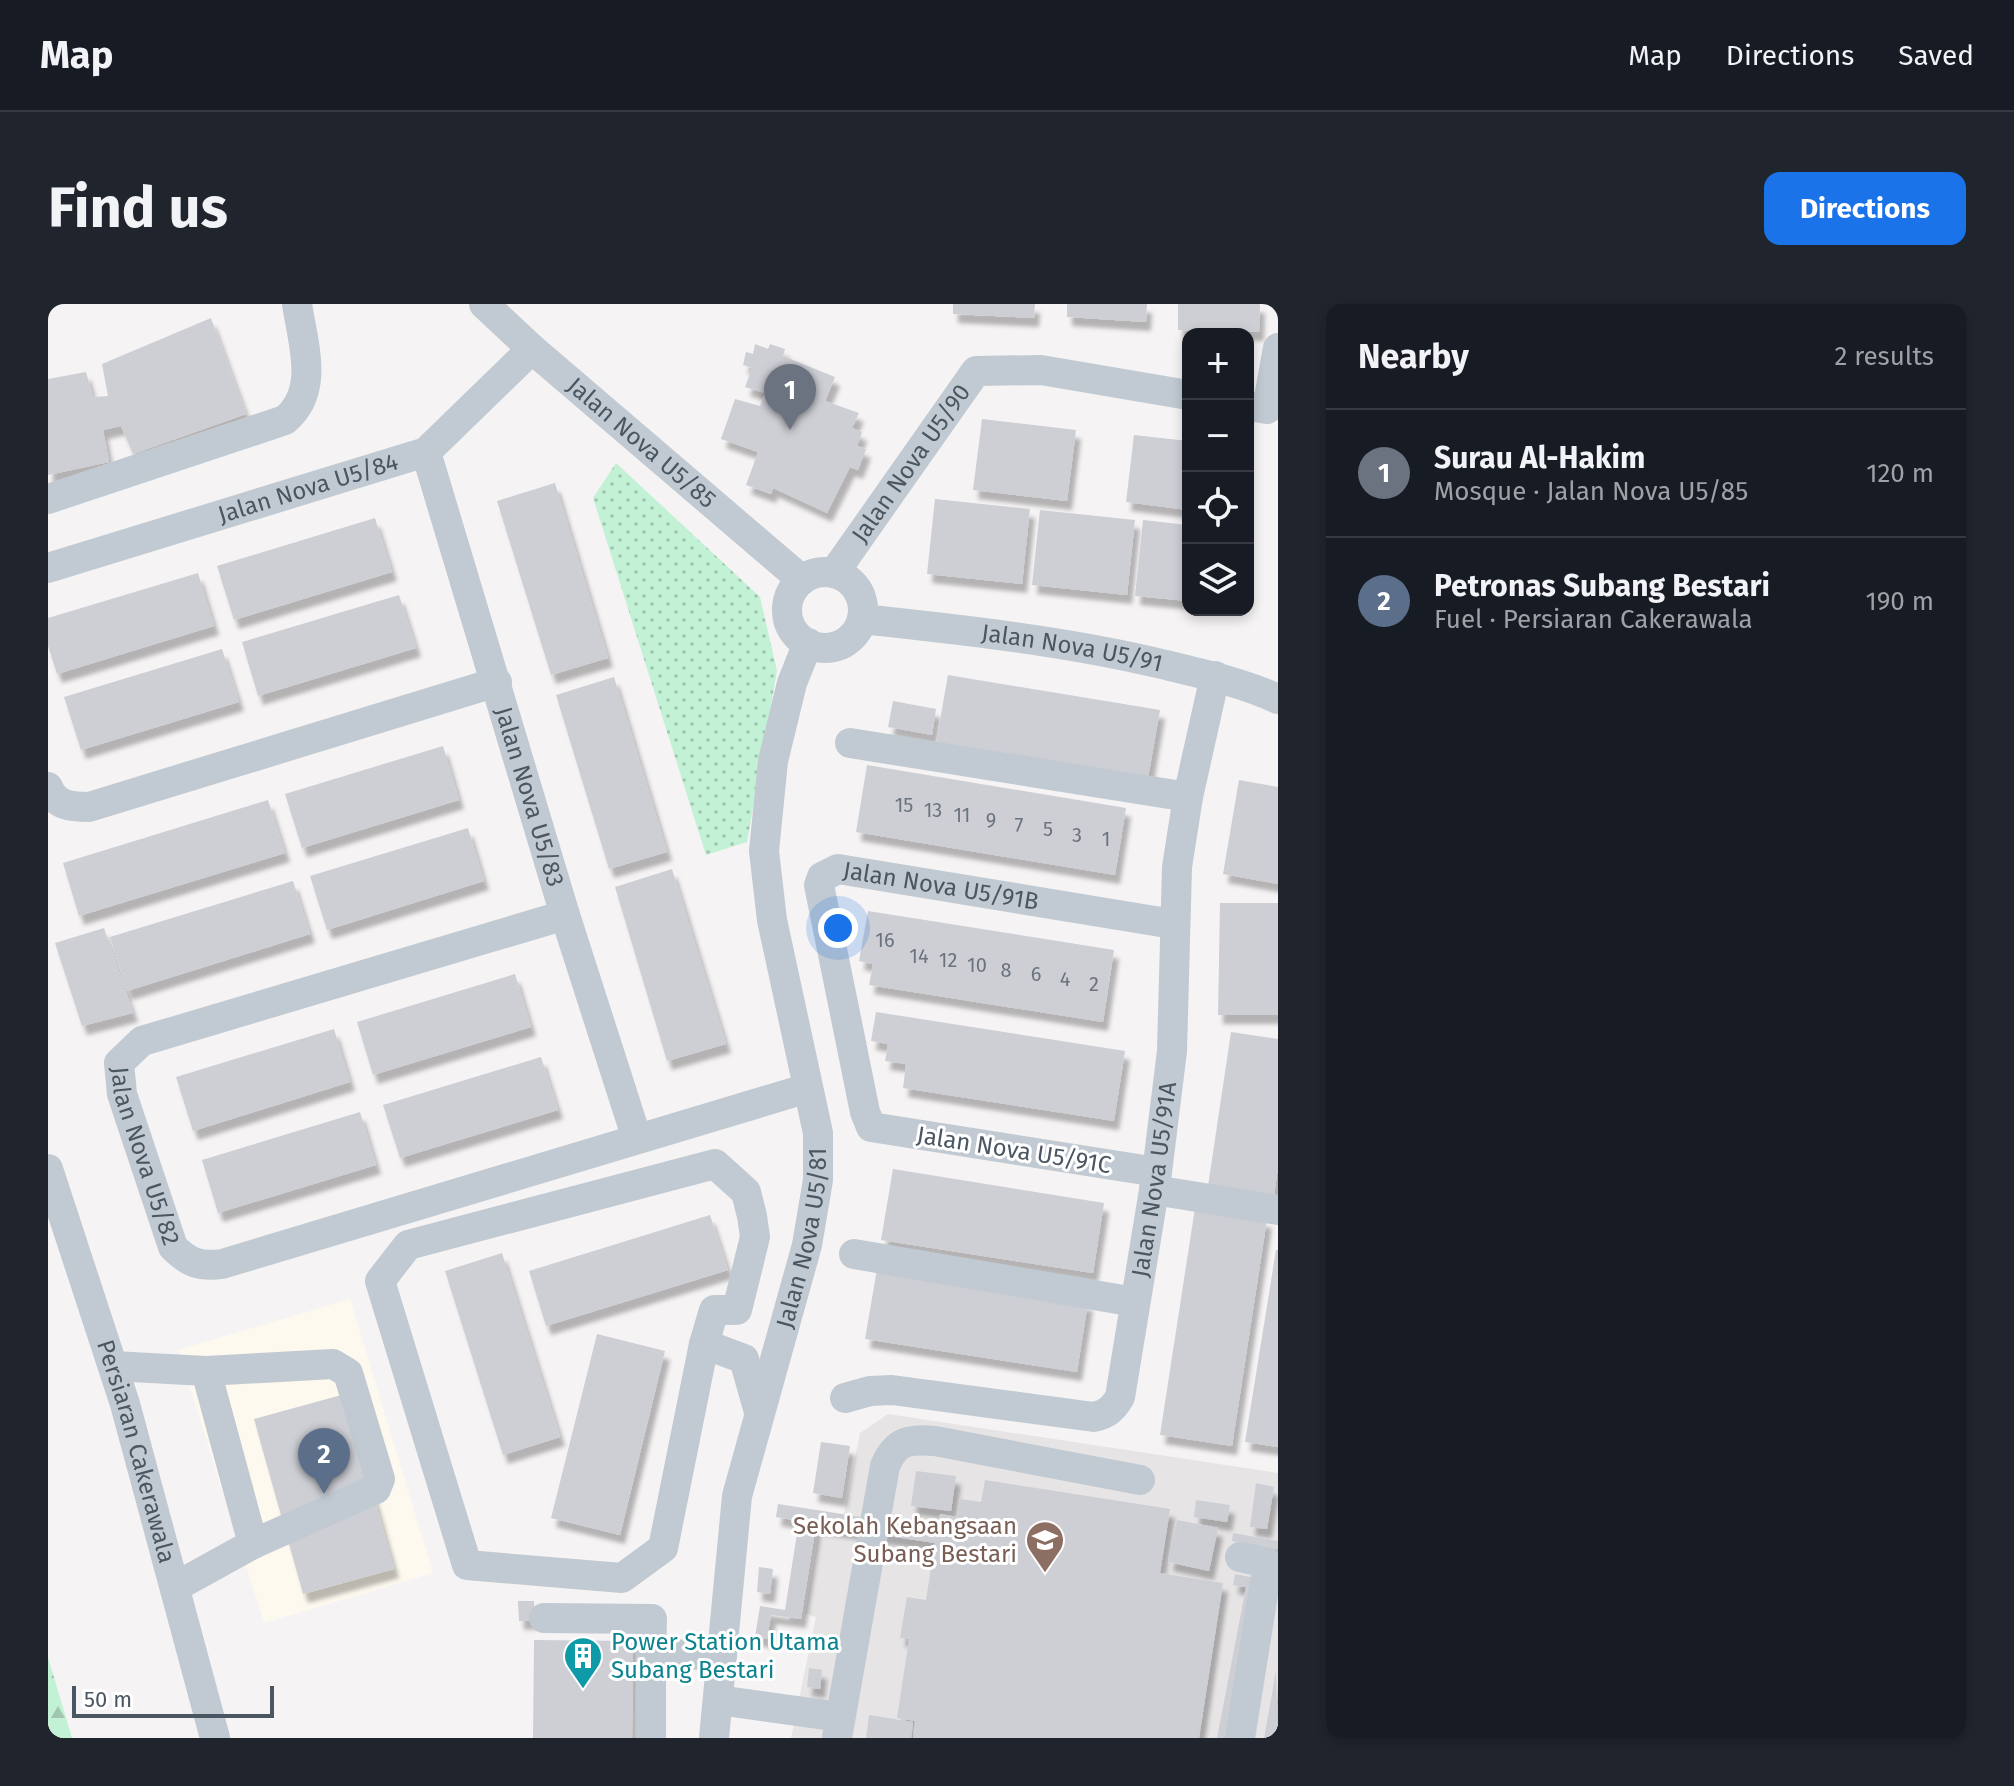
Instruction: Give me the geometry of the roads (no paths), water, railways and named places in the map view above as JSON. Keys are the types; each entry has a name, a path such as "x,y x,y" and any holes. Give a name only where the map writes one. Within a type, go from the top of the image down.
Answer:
{"street":[{"path":"48,499 285,420 295,412 307,387 297,304"},
{"name":"Jalan Nova U5/85","path":"484,304 532,349 802,580"},
{"path":"1254,407 1267,409 1278,348"},
{"name":"Jalan Nova U5/84","path":"48,568 426,452 532,349"},
{"name":"Jalan Nova U5/90","path":"834,573 976,371 1041,370 1182,394"},
{"name":"Jalan Nova U5/83","path":"426,452 565,915 637,1139"},
{"path":"817,573 834,573 854,585 861,595 862,619 855,634 841,644 825,647 808,643 791,626 787,609 791,593 802,580 817,573"},
{"name":"Jalan Nova U5/91","path":"862,619 1118,653 1215,676 1278,699"},
{"name":"Jalan Nova U5/81","path":"714,1738 737,1496 807,1245 818,1180 818,1133 772,920 764,851 773,761 792,683 808,643"},
{"name":"Jalan Nova U5/91A","path":"845,1398 870,1391 892,1390 1080,1417 1105,1414 1120,1397 1155,1181 1172,1051 1176,986 1173,924 1177,867 1188,797 1215,676"},
{"path":"48,787 50,794 67,807 89,807 497,682"},
{"path":"850,743 1188,797"},
{"name":"Jalan Nova U5/91B","path":"871,1127 865,1112 819,898 822,877 838,869 1173,924"},
{"name":"Jalan Nova U5/82","path":"565,915 142,1041 119,1063 122,1094 173,1247 195,1264 222,1264 808,1088"},
{"name":"Jalan Nova U5/91C","path":"871,1127 1155,1181 1278,1210"},
{"path":"737,1310 755,1237 752,1216 746,1192 715,1164 408,1245 380,1281 467,1565 622,1578 663,1548 704,1344 714,1310 737,1310 786,1322"},
{"name":"Persiaran Cakerawala","path":"48,1169 113,1366 215,1738"},
{"path":"854,1254 1135,1302"},
{"path":"704,1344 744,1359 759,1412"},
{"path":"113,1366 206,1371 333,1364 341,1367 348,1373 380,1479 376,1489 253,1544 175,1587"},
{"path":"206,1371 253,1544"},
{"path":"718,1700 838,1728 885,1466 891,1453 900,1445 915,1439 935,1441 1140,1480"},
{"path":"1240,1557 1268,1563 1240,1738"},
{"path":"544,1618 652,1619 651,1738"},
{"path":"651,1654 722,1655"}],"place":[{"name":"Surau Al-Hakim","path":"790,430"},
{"name":"Petronas Subang Bestari","path":"324,1494"},
{"name":"Sekolah Kebangsaan Subang Bestari","path":"1045,1574"},
{"name":"Power Station Utama Subang Bestari","path":"583,1690"}]}
